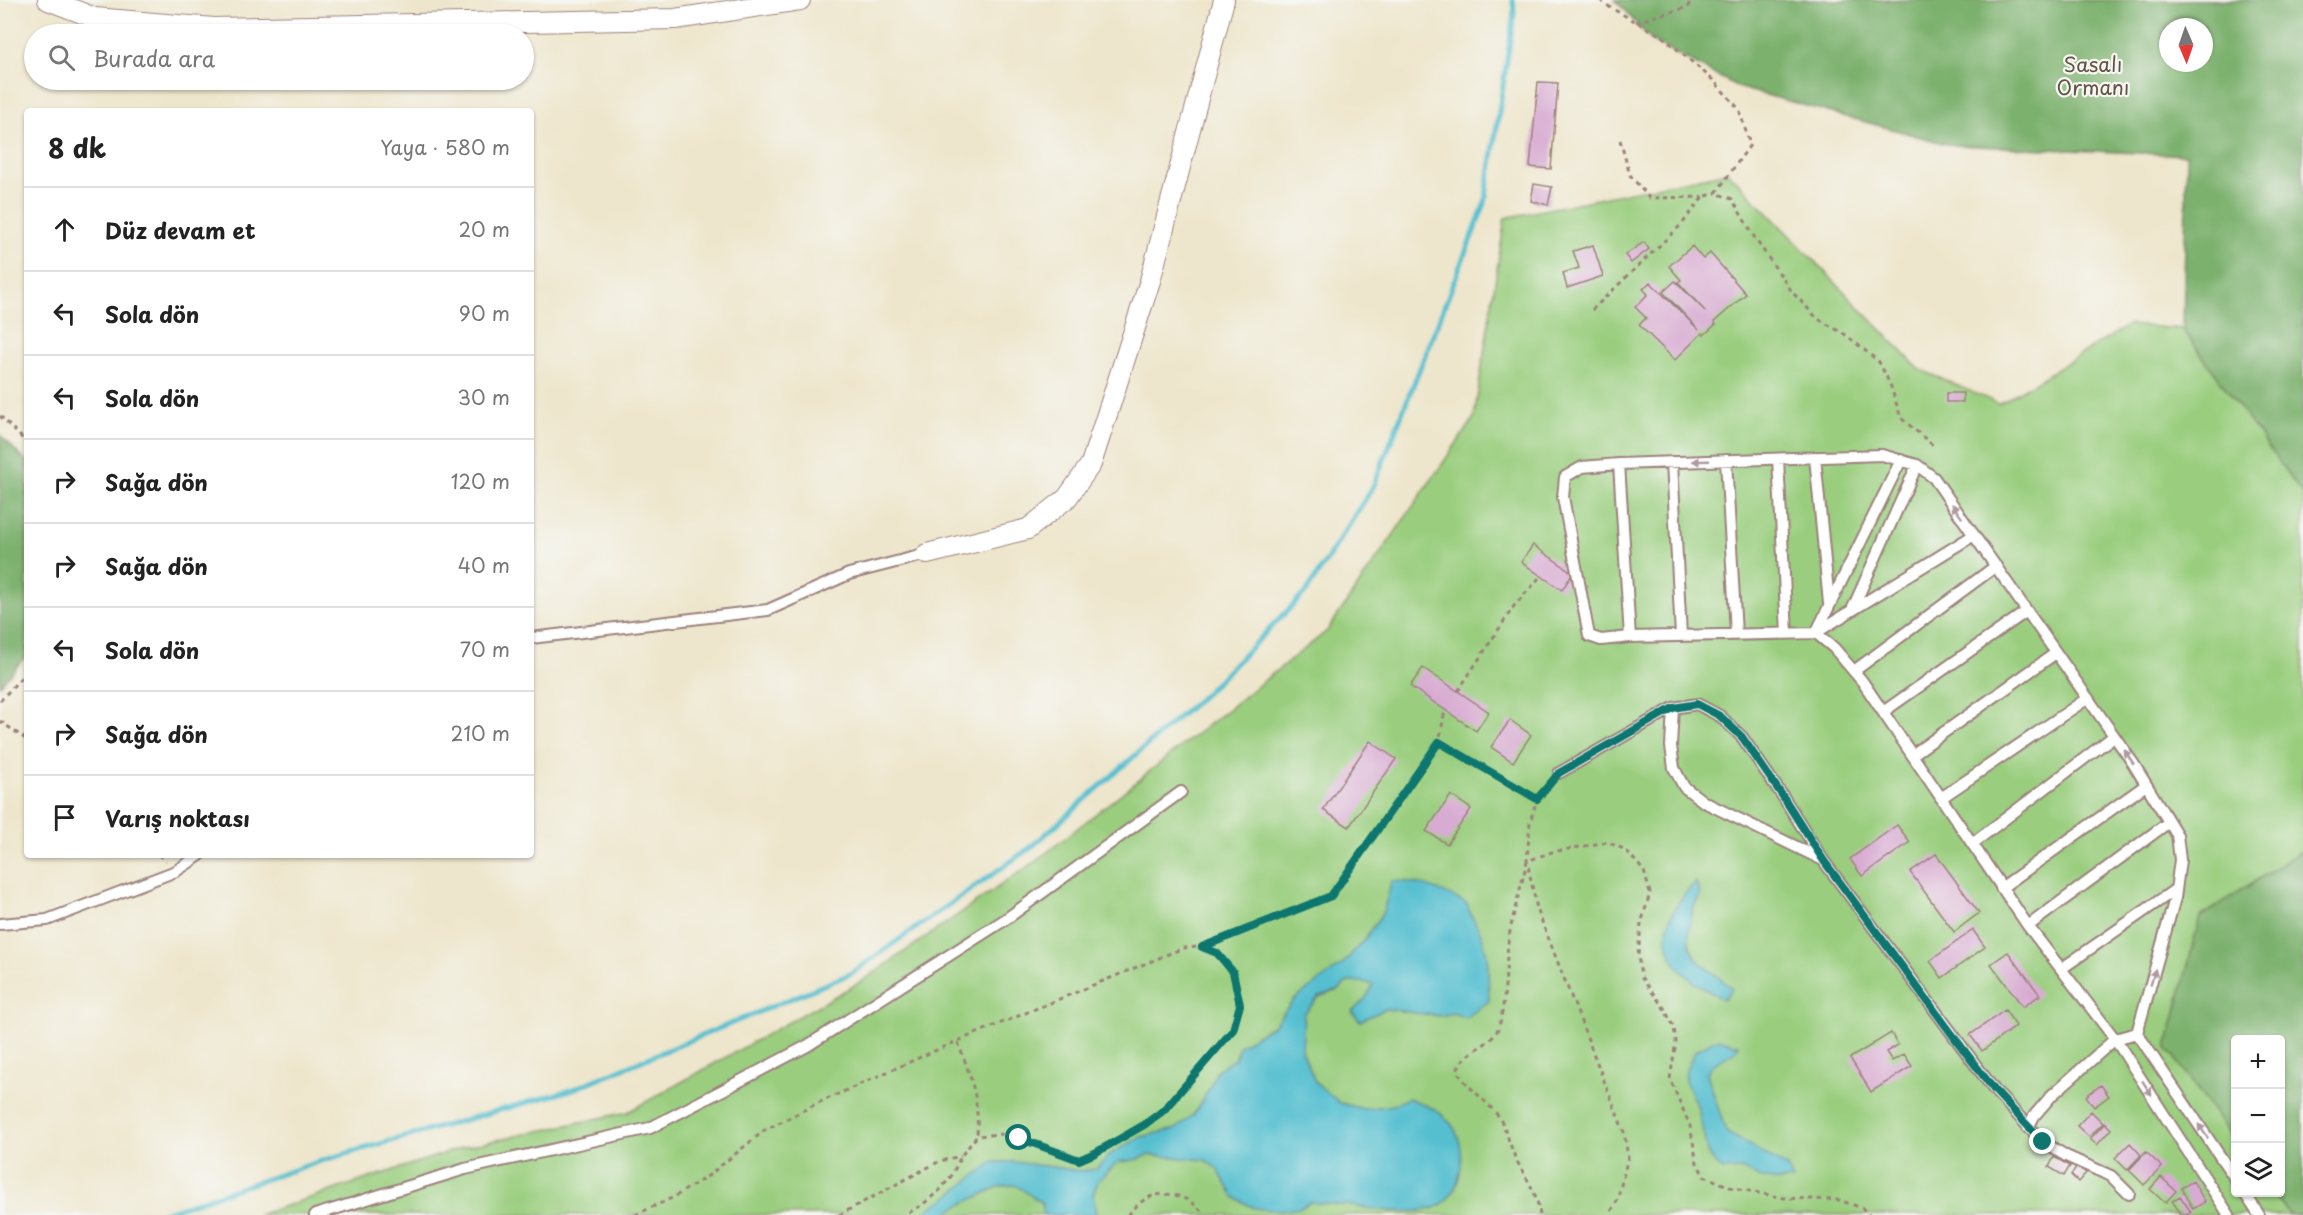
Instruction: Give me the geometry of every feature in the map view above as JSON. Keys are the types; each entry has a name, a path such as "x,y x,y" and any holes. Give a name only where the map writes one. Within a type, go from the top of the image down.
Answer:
{"street":[{"path":"48,0 95,18 166,24"},
{"path":"419,24 675,19 800,0"},
{"path":"927,554 1028,529 1067,498 1091,464 1150,281 1224,0"}],"lane":[{"path":"1974,535 1816,633 1630,637 1601,640 1589,636 1563,497 1565,477 1582,467 1619,464 1882,455 1917,465 1934,478 1996,566 2114,736 2177,835 2180,860 2176,890 2137,1033 2231,1174"},
{"path":"1815,457 1829,604"},
{"path":"1778,459 1787,633"},
{"path":"1726,460 1736,634"},
{"path":"1816,633 1901,460"},
{"path":"1672,462 1681,636"},
{"path":"1619,464 1630,637"},
{"path":"1851,611 1917,465"},
{"path":"534,638 768,610 849,574 927,554"},
{"path":"1854,671 1996,566"},
{"path":"1882,712 2027,611"},
{"path":"1816,633 1834,648 1854,671 2001,888 2115,1039 2229,1215"},
{"path":"1912,755 2056,653"},
{"path":"1941,798 2088,698"},
{"path":"1559,773 1673,708 1697,704 1720,716 1742,737 1824,861 1963,1049 2028,1128 2043,1142 2066,1156 2110,1176 2129,1194"},
{"path":"1673,708 1671,746 1674,768 1684,787 1704,802 1824,861"},
{"path":"1972,844 2114,736"},
{"path":"2001,888 2146,785"},
{"path":"315,1215 465,1169 650,1128 807,1046 1006,918 1181,792"},
{"path":"2028,926 2169,822"},
{"path":"0,924 47,920 176,871 196,858"},
{"path":"2061,969 2176,890"},
{"path":"2028,1128 2034,1116 2052,1095 2115,1039 2137,1033"},
{"path":"2247,1197 2259,1215"}],"path":[{"path":"1600,0 1662,36 1714,81 1739,109 1750,145 1716,193 1703,197 1649,198 1630,175 1620,140"},
{"path":"1635,22 1688,7 1690,0"},
{"path":"1716,193 1732,199 1756,240 1793,293 1818,318 1846,335 1879,362 1890,384 1901,418 1935,447"},
{"path":"1592,310 1682,224 1703,197"},
{"path":"0,416 24,440"},
{"path":"1458,691 1514,606 1541,576"},
{"path":"0,701 24,673"},
{"path":"635,1215 674,1197 708,1176 765,1130 820,1101 957,1041 1183,948 1202,947 1331,896 1439,742 1444,710"},
{"path":"0,721 24,738"},
{"path":"1439,742 1537,799"},
{"path":"1540,1215 1538,1202 1530,1182 1518,1164 1504,1127 1495,1112 1465,1083 1457,1070 1462,1058 1492,1038 1497,1031 1501,1018 1509,942 1527,861 1530,822 1537,799 1559,773"},
{"path":"1527,861 1552,852 1607,842 1626,850 1644,871 1650,893 1641,924 1638,955 1641,977 1664,1008 1674,1028 1676,1041 1670,1079 1690,1126 1697,1163 1704,1176 1730,1187 1784,1198 1839,1200 1862,1208 1870,1215"},
{"path":"1527,861 1537,909 1624,1132 1628,1157 1617,1201 1609,1215"},
{"path":"977,1136 1000,1134 1019,1138 1079,1160 1144,1125 1164,1110 1233,1030 1240,1005 1233,972 1217,953 1202,947"},
{"path":"905,1215 940,1190 952,1174 961,1156 977,1136 976,1095 957,1041"},
{"path":"839,1215 940,1161 961,1156"},
{"path":"1128,1215 1148,1197 1167,1195 1187,1198 1197,1205 1204,1215"}],"green space":[{"name":"Sasalı Ormanı","path":"1615,0 2303,0 2303,495 2183,329 2187,155 1950,145 1740,88 1652,41"},
{"path":"1728,172 1919,369 1999,404 2129,325 2183,329 2303,495 2303,850 2200,917 2167,1047 2231,1136 2231,1197 2276,1197 2290,1215 258,1215 464,1147 628,1112 862,981 1036,861 1327,631 1474,418 1505,218"},
{"path":"0,435 24,459 24,658 0,685"},
{"path":"2303,850 2303,1215 2290,1215 2276,1197 2285,1197 2285,1035 2231,1035 2231,1136 2167,1047 2200,917"}],"water":[{"path":"1392,881 1403,881 1431,888 1467,904 1486,950 1489,1001 1466,1018 1453,1013 1440,1016 1385,1009 1360,1021 1352,1012 1366,998 1373,985 1364,982 1347,982 1339,990 1319,997 1304,1014 1302,1050 1315,1082 1340,1103 1364,1109 1393,1105 1408,1098 1433,1109 1449,1121 1458,1137 1461,1160 1457,1184 1444,1202 1435,1208 1415,1211 1311,1202 1300,1208 1280,1211 1254,1208 1234,1197 1218,1170 1206,1160 1149,1155 1118,1162 1098,1181 1093,1195 1096,1215 1044,1215 1042,1203 1015,1185 998,1187 956,1207 945,1215 919,1215 946,1198 993,1162 1015,1162 1082,1171 1096,1169 1110,1154 1141,1137 1176,1129 1194,1114 1217,1070 1235,1059 1239,1046 1274,1025 1294,1000 1344,963 1383,912"},
{"path":"1696,882 1700,895 1693,909 1689,926 1690,943 1696,958 1732,989 1724,999 1687,976 1676,963 1669,949 1667,933 1671,917 1680,900"},
{"path":"1717,1039 1739,1045 1731,1054 1715,1064 1707,1074 1726,1132 1787,1167 1793,1180 1779,1181 1761,1178 1741,1169 1722,1170 1708,1155 1698,1108 1685,1081 1686,1070 1696,1050"}],"building":[{"path":"1538,82 1558,83 1551,169 1530,167"},
{"path":"1534,184 1552,187 1548,205 1531,201"},
{"path":"1644,242 1649,249 1631,263 1625,255"},
{"path":"1593,245 1603,276 1567,288 1563,273 1579,268 1573,251"},
{"path":"1692,246 1703,259 1710,253 1746,294 1675,360 1639,325 1646,318 1635,307 1648,294 1643,289 1650,282 1699,330 1663,292 1675,281 1706,312 1678,282 1681,280 1669,266"},
{"path":"1946,393 1963,393 1963,402 1946,402"},
{"path":"1533,545 1573,573 1562,590 1521,562"},
{"path":"1423,668 1489,712 1476,731 1410,686"},
{"path":"1510,720 1531,735 1513,762 1491,747"},
{"path":"1370,741 1396,759 1349,827 1323,810"},
{"path":"1451,795 1471,809 1447,844 1426,831"},
{"path":"1897,825 1910,842 1862,876 1850,859"},
{"path":"1936,854 1979,913 1954,932 1910,872"},
{"path":"1973,930 1985,947 1942,978 1930,961"},
{"path":"2008,952 2040,995 2023,1007 1991,964"},
{"path":"2005,1010 2016,1026 1982,1051 1970,1035"},
{"path":"1891,1033 1898,1045 1886,1052 1892,1061 1904,1054 1912,1066 1871,1092 1850,1058"},
{"path":"2101,1085 2109,1096 2094,1107 2086,1096"},
{"path":"2091,1111 2103,1123 2089,1137 2077,1126"},
{"path":"2105,1123 2111,1129 2097,1145 2090,1139"},
{"path":"2130,1143 2141,1155 2127,1170 2115,1158"},
{"path":"2146,1152 2162,1167 2144,1185 2129,1170"},
{"path":"2054,1157 2070,1166 2064,1176 2049,1167"},
{"path":"2078,1166 2086,1173 2078,1182 2071,1175"},
{"path":"2161,1177 2176,1191 2165,1203 2150,1189"},
{"path":"2193,1181 2205,1202 2193,1209 2181,1188"},
{"path":"2180,1196 2191,1212 2186,1215 2182,1215 2172,1201"}],"waterway":[{"path":"157,1215 324,1160 571,1090 850,974 1030,848 1206,693 1307,591 1373,487 1485,203 1514,14 1513,0"}],"route":[{"path":"1019,1138 1079,1160 1144,1125 1164,1110 1233,1030 1240,1005 1233,972 1217,953 1202,947 1331,896 1439,742 1537,799 1559,773 1673,708 1697,704 1720,716 1742,737 1824,861 1963,1049 1995,1091 2043,1142"}]}
